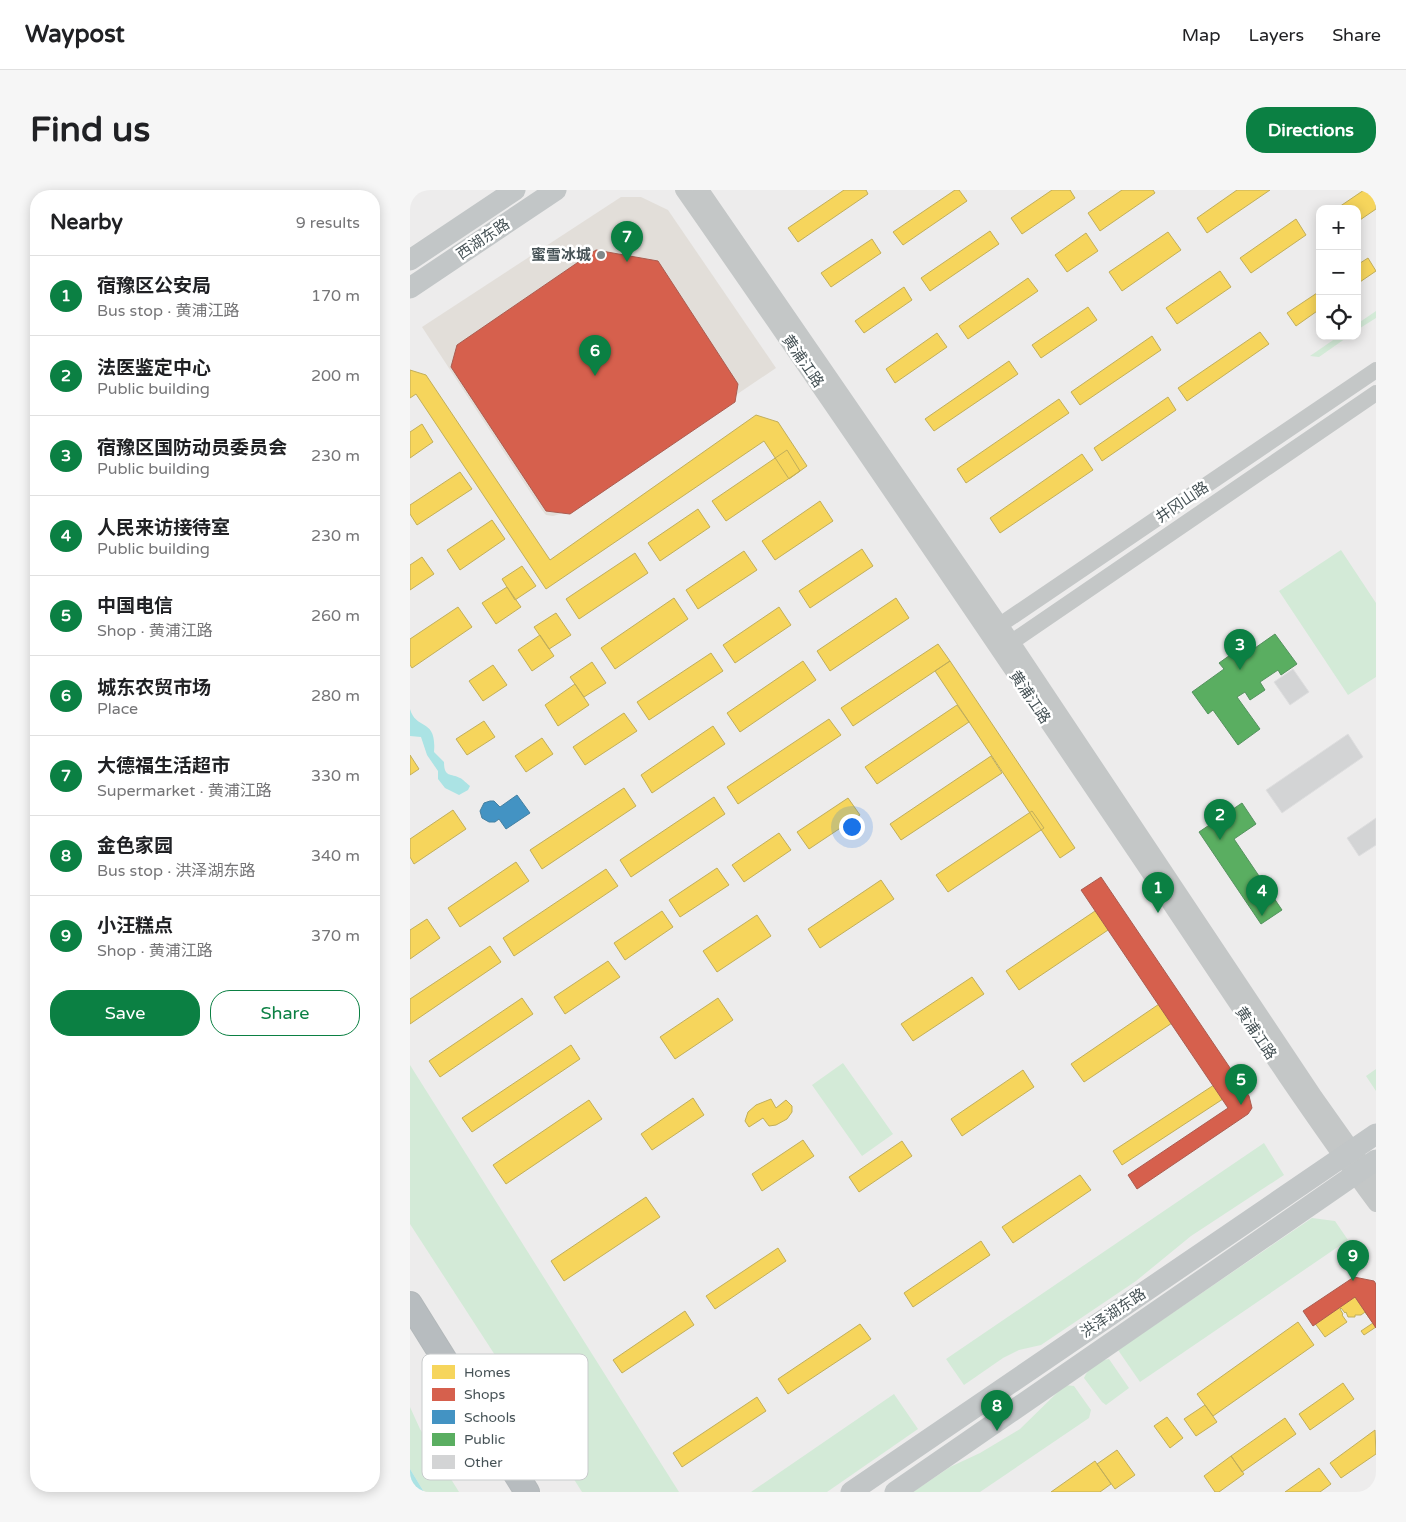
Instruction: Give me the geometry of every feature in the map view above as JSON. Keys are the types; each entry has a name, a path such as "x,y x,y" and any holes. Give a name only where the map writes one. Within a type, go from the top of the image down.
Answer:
{"highway":[{"path":"410,1304 441,1354"},
{"path":"410,1334 423,1354"},
{"path":"501,1480 509,1492"},
{"path":"520,1480 527,1492"}],"main road":[{"name":"西湖东路","path":"410,260 516,190"},
{"name":"西湖东路","path":"410,288 556,190"},
{"name":"洪泽湖东路","path":"850,1492 1376,1134"},
{"name":"洪泽湖东路","path":"895,1492 1368,1171"}],"street":[{"path":"531,207 559,190"},
{"path":"668,190 715,224"},
{"name":"黄浦江路","path":"683,190 715,224"},
{"name":"黄浦江路","path":"701,190 715,224 802,359 994,630 1315,1097 1347,1154 1368,1171 1376,1204"},
{"path":"708,190 715,224"},
{"name":"井冈山路","path":"994,630 1376,370"},
{"name":"井冈山路","path":"1005,647 1376,393"}],"shaded area":[{"path":"621,197 641,197 668,210 776,368 560,514 546,515 422,327"}],"green space":[{"path":"1376,311 1376,318 1361,327 1361,321"},
{"path":"1333,340 1343,340 1319,357 1310,356"},
{"path":"1341,550 1376,603 1376,677 1348,695 1279,591"},
{"path":"843,1063 893,1134 862,1156 812,1085"},
{"path":"410,1065 679,1492 582,1492 574,1480 588,1480 588,1354 494,1354 410,1224"},
{"path":"1376,1069 1376,1091 1366,1076"},
{"path":"1264,1143 1284,1175 1191,1236 1136,1281 1041,1345 1019,1350 1003,1358 964,1385 946,1359"},
{"path":"1312,1218 1335,1221 1348,1240 1140,1382 1118,1350"},
{"path":"1109,1359 1129,1388 1106,1405 1084,1378 1094,1365"},
{"path":"1065,1385 1074,1386 1091,1410 1089,1418 980,1492 913,1492 950,1467 980,1453 1020,1429"},
{"path":"894,1394 918,1429 827,1492 751,1492"},
{"path":"410,1407 422,1432 422,1480 452,1480 459,1492 424,1492 410,1469"}],"water":[{"path":"410,709 413,716 429,729 432,734 434,752 444,762 445,771 462,779 470,786 468,790 459,795 445,788 438,779 438,771 427,755 421,737 410,736"},
{"path":"410,1469 424,1492 410,1492"}],"building: Homes":[{"path":"844,190 866,190 868,194 798,242 788,228"},
{"path":"955,190 959,190 967,201 903,245 893,232"},
{"path":"1052,190 1070,190 1075,198 1022,234 1011,218"},
{"path":"1122,190 1153,190 1155,193 1100,231 1088,213"},
{"path":"1237,190 1270,190 1207,233 1197,218"},
{"path":"1364,190 1376,190 1376,209 1361,219 1361,205 1342,205"},
{"path":"1296,219 1306,235 1251,273 1240,258"},
{"path":"990,231 999,244 930,291 921,278"},
{"path":"1168,232 1181,250 1122,291 1109,272"},
{"path":"1086,233 1098,251 1067,272 1055,255"},
{"path":"872,239 881,253 831,287 821,273"},
{"path":"1368,258 1376,271 1361,281 1361,262"},
{"path":"1220,271 1231,287 1177,324 1166,308"},
{"path":"1028,278 1038,291 968,339 959,326"},
{"path":"904,287 912,300 864,333 855,321"},
{"path":"1316,294 1316,312 1296,326 1287,313"},
{"path":"1088,307 1097,320 1041,358 1032,345"},
{"path":"1260,332 1269,344 1187,401 1178,388"},
{"path":"937,333 947,347 895,383 886,369"},
{"path":"1152,336 1161,350 1080,405 1071,392"},
{"path":"1009,361 1018,374 934,431 925,419"},
{"path":"410,370 426,375 550,560 756,415 778,422 807,466 789,479 764,441 546,589 416,394 410,398"},
{"path":"1168,397 1176,410 1102,461 1094,448"},
{"path":"1059,399 1069,413 966,483 957,469"},
{"path":"422,424 433,442 410,458 410,432"},
{"path":"787,450 800,471 726,521 712,501"},
{"path":"1082,454 1093,470 1000,533 990,518"},
{"path":"460,472 472,489 417,525 410,514 410,505"},
{"path":"820,501 833,521 775,560 762,541"},
{"path":"698,509 710,527 660,561 648,543"},
{"path":"492,520 505,539 460,570 447,550"},
{"path":"862,549 873,566 810,608 799,591"},
{"path":"744,551 757,570 698,609 686,590"},
{"path":"635,553 648,573 579,619 566,599"},
{"path":"422,557 434,574 410,590 410,565"},
{"path":"522,566 536,586 515,600 502,579"},
{"path":"507,587 521,607 496,624 482,603"},
{"path":"674,598 688,619 615,669 601,648"},
{"path":"896,598 909,618 830,671 817,651"},
{"path":"458,607 472,627 412,668 410,665 410,639"},
{"path":"779,607 791,625 735,663 723,645"},
{"path":"556,613 571,635 549,649 534,627"},
{"path":"540,635 554,656 532,671 518,650"},
{"path":"938,644 950,661 853,726 841,708"},
{"path":"711,653 723,671 649,720 637,702"},
{"path":"803,661 816,680 740,732 727,713"},
{"path":"950,661 1075,848 1060,858 935,671"},
{"path":"592,662 606,683 584,697 570,677"},
{"path":"493,665 507,685 483,701 469,681"},
{"path":"575,684 589,705 558,726 545,705"},
{"path":"957,705 969,722 877,784 865,767"},
{"path":"624,713 637,731 585,765 573,747"},
{"path":"829,719 841,735 738,804 727,787"},
{"path":"484,721 495,737 467,755 456,739"},
{"path":"713,726 725,744 652,793 641,775"},
{"path":"542,738 553,754 526,772 515,756"},
{"path":"410,755 419,769 410,775"},
{"path":"991,756 1002,773 901,840 890,824"},
{"path":"624,788 636,806 542,869 530,850"},
{"path":"714,797 725,814 631,877 620,860"},
{"path":"848,798 860,815 809,849 797,832"},
{"path":"453,810 466,829 414,864 410,857 410,839"},
{"path":"1032,811 1044,828 948,892 936,875"},
{"path":"779,833 791,850 744,882 732,865"},
{"path":"516,862 529,881 460,927 448,908"},
{"path":"717,868 729,885 680,917 669,900"},
{"path":"606,869 618,886 514,956 503,938"},
{"path":"881,880 894,899 820,948 808,929"},
{"path":"1098,909 1111,928 1019,990 1006,971"},
{"path":"662,911 673,927 625,960 614,943"},
{"path":"757,915 771,936 717,972 703,951"},
{"path":"427,919 440,938 410,959 410,930"},
{"path":"490,946 501,962 410,1024 410,999"},
{"path":"608,961 620,977 565,1014 554,997"},
{"path":"972,977 984,994 913,1041 901,1024"},
{"path":"522,998 533,1014 440,1077 429,1061"},
{"path":"718,998 733,1020 675,1059 660,1037"},
{"path":"1165,1000 1178,1019 1084,1082 1071,1064"},
{"path":"571,1045 580,1059 472,1132 462,1118"},
{"path":"1023,1070 1034,1087 962,1136 951,1119"},
{"path":"1217,1083 1226,1097 1122,1165 1113,1151"},
{"path":"693,1098 704,1115 652,1150 641,1134"},
{"path":"771,1099 776,1108 786,1100 792,1106 792,1112 787,1119 776,1125 769,1126 763,1118 749,1127 745,1121 748,1112 756,1105"},
{"path":"589,1100 602,1119 506,1184 493,1165"},
{"path":"803,1140 814,1156 762,1191 752,1174"},
{"path":"902,1141 912,1156 859,1192 849,1177"},
{"path":"1080,1175 1091,1190 1013,1243 1002,1227"},
{"path":"646,1197 660,1217 564,1281 551,1261"},
{"path":"981,1241 990,1255 913,1307 904,1293"},
{"path":"778,1248 786,1261 715,1309 706,1296"},
{"path":"1348,1285 1364,1288 1376,1307 1376,1327 1364,1335 1361,1331 1373,1323 1365,1312 1361,1315 1355,1315 1355,1317 1348,1317 1341,1308 1342,1315 1347,1322 1325,1337 1309,1315"},
{"path":"685,1311 694,1325 622,1373 613,1360"},
{"path":"1298,1322 1314,1345 1213,1416 1197,1394"},
{"path":"860,1324 871,1339 788,1394 778,1379"},
{"path":"1343,1383 1354,1399 1310,1430 1299,1414"},
{"path":"757,1397 766,1411 682,1467 673,1453"},
{"path":"1205,1405 1217,1422 1196,1436 1184,1419"},
{"path":"1167,1417 1183,1438 1170,1448 1154,1426"},
{"path":"1285,1418 1296,1434 1242,1472 1231,1456"},
{"path":"1375,1430 1376,1454 1341,1478 1330,1463"},
{"path":"1117,1450 1135,1475 1115,1489 1097,1464"},
{"path":"1231,1456 1244,1474 1219,1492 1215,1492 1204,1476"},
{"path":"1095,1461 1111,1484 1100,1492 1051,1492"},
{"path":"1319,1468 1331,1484 1320,1492 1285,1492"}],"building: Shops":[{"path":"596,250 658,261 738,384 735,402 570,514 546,511 451,367 457,345"},
{"path":"1101,877 1249,1096 1252,1108 1248,1114 1137,1189 1128,1175 1228,1108 1081,890"},
{"path":"1354,1277 1374,1281 1376,1284 1376,1328 1355,1297 1313,1326 1303,1311"}],"building: Schools":[{"path":"517,795 530,813 506,829 499,819 495,822 489,822 482,818 480,811 484,803 494,801 500,807"}],"building: Public":[{"path":"1275,634 1297,664 1281,675 1278,670 1260,682 1265,690 1250,700 1245,692 1237,697 1260,729 1238,745 1213,710 1208,714 1192,692 1224,669 1219,663 1240,648 1245,655"},
{"path":"1242,803 1256,824 1234,839 1282,910 1261,924 1199,832"}],"building: Other":[{"path":"1293,669 1309,692 1290,705 1274,682"},
{"path":"1348,734 1363,757 1282,813 1266,790"},
{"path":"1376,818 1376,845 1359,856 1347,838"}],"place":[{"name":"蜜雪冰城","path":"601,255"},
{"name":"大德福生活超市","path":"627,262"},
{"name":"城东农贸市场","path":"595,376"},
{"name":"宿豫区国防动员委员会","path":"1240,670"},
{"name":"法医鉴定中心","path":"1220,840"},
{"name":"宿豫区公安局","path":"1158,913"},
{"name":"人民来访接待室","path":"1262,916"},
{"name":"中国电信","path":"1241,1105"},
{"name":"小汪糕点","path":"1353,1281"},
{"name":"金色家园","path":"997,1431"}]}
